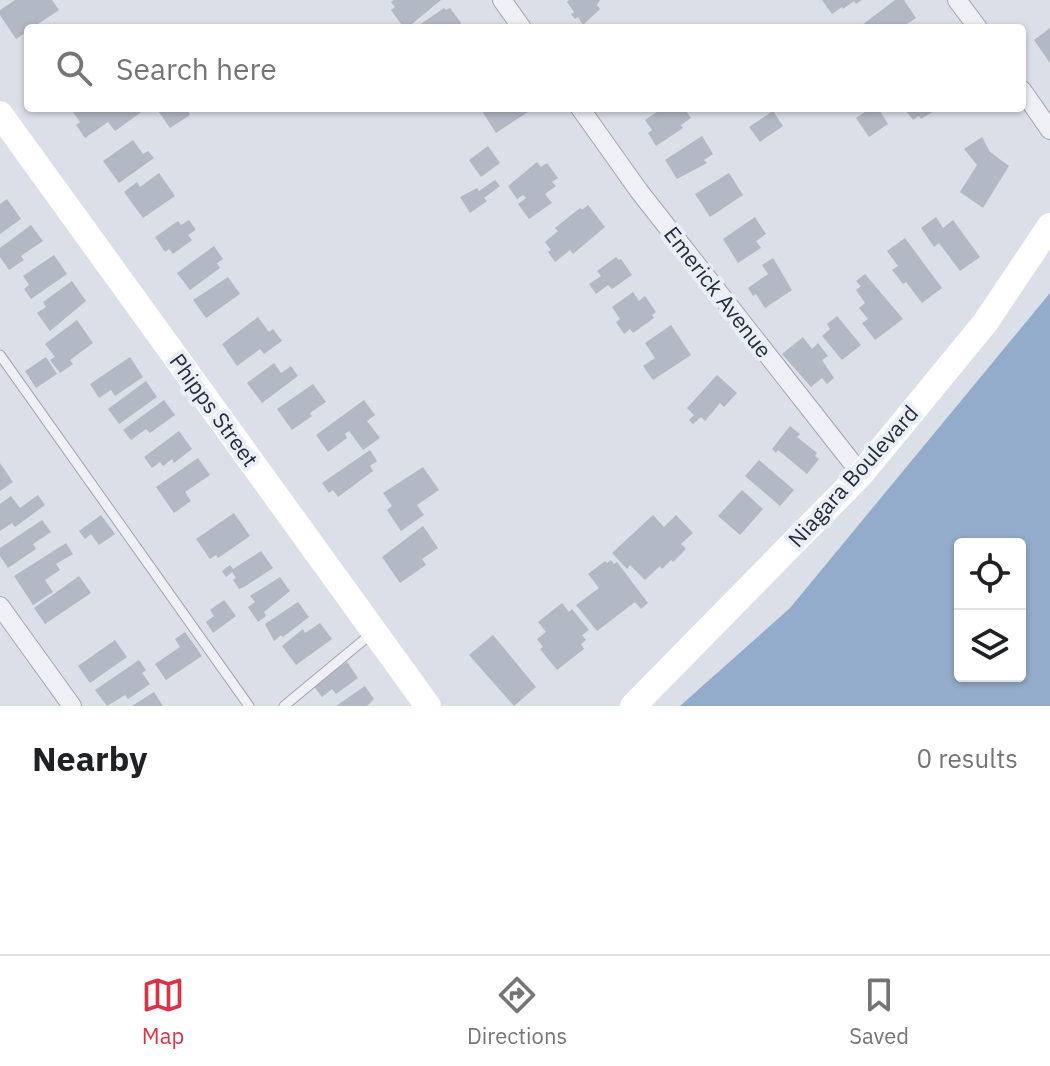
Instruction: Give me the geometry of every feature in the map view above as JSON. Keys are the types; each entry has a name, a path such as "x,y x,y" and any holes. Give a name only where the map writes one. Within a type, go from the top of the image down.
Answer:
{"main road":[{"name":"Phipps Street","path":"0,114 428,706"},
{"name":"Niagara Boulevard","path":"633,706 861,474 985,323 1050,226"}],"street":[{"path":"502,0 519,24"},
{"path":"957,0 975,24"},
{"path":"1026,96 1050,130"},
{"name":"Emerick Avenue","path":"583,112 639,191 861,474"},
{"path":"0,606 72,706"}],"lane":[{"path":"0,355 249,706"},
{"path":"284,706 374,632"}],"water":[{"path":"1050,293 1050,706 680,706 790,608"}],"building":[{"path":"15,0 52,0 59,10 38,24 24,24 24,34 16,39 0,15 0,10"},
{"path":"441,0 412,24 401,24 391,10 395,7 391,2"},
{"path":"600,0 597,5 600,9 582,24 571,14 574,12 567,2"},
{"path":"822,0 862,0 856,4 854,1 832,14"},
{"path":"895,0 904,0 916,18 907,24 863,24"},
{"path":"444,8 450,8 461,23 460,24 421,24"},
{"path":"1050,28 1050,63 1034,40"},
{"path":"73,112 141,112 115,131 108,122 85,138 76,125 80,122"},
{"path":"159,112 188,112 190,115 170,128"},
{"path":"483,112 528,112 496,133"},
{"path":"657,112 687,112 691,118 681,125 683,128 656,146 648,133 652,130 645,120"},
{"path":"772,112 783,126 760,142 749,127"},
{"path":"865,112 880,112 888,124 869,137 856,118"},
{"path":"907,112 932,112 921,119 919,116 913,120"},
{"path":"702,136 713,154 704,160 707,163 677,179 665,160"},
{"path":"982,137 990,152 1009,166 983,208 960,192 977,165 964,149"},
{"path":"133,140 143,154 148,151 154,158 119,183 103,161"},
{"path":"488,146 500,163 481,177 469,160"},
{"path":"537,162 541,167 547,163 558,178 552,182 556,186 545,194 552,203 529,219 518,204 526,198 523,195 517,199 508,186"},
{"path":"159,173 175,196 143,218 124,192 137,182 140,187"},
{"path":"729,173 743,195 710,217 695,194"},
{"path":"495,180 500,186 484,198 487,201 470,213 460,197 477,188 479,191"},
{"path":"7,199 21,219 0,234 0,204"},
{"path":"588,205 605,227 573,254 570,250 555,262 545,242 558,231 555,228"},
{"path":"755,217 766,234 756,241 761,248 738,263 723,239"},
{"path":"936,217 943,228 953,220 980,257 960,271 939,243 934,247 921,228"},
{"path":"189,220 196,230 188,235 192,240 173,254 169,249 165,252 155,237 178,221 181,225"},
{"path":"31,225 43,241 21,256 24,260 9,270 0,257 0,248"},
{"path":"905,238 942,288 922,303 892,270 898,266 887,251"},
{"path":"214,246 223,259 217,263 220,268 190,290 177,273"},
{"path":"54,255 67,274 31,299 24,289 29,285 23,276"},
{"path":"616,257 621,259 632,275 612,289 608,285 596,294 589,284 601,276 597,271"},
{"path":"773,258 792,290 765,308 748,288 768,274 762,265"},
{"path":"865,274 903,319 875,340 862,323 868,319 859,308 865,303 856,290 861,286 856,281"},
{"path":"228,277 240,294 206,318 193,300"},
{"path":"72,281 86,301 50,331 37,313 46,307 43,302"},
{"path":"633,292 639,301 645,296 656,312 652,315 654,318 633,333 630,329 624,334 616,322 620,319 612,307"},
{"path":"837,316 861,345 842,360 822,336 830,329 827,324"},
{"path":"258,317 269,332 273,329 282,341 264,354 260,349 237,366 222,344"},
{"path":"77,320 93,343 70,360 73,364 60,373 50,360 55,357 45,344"},
{"path":"671,325 691,355 653,380 643,366 655,358 645,343"},
{"path":"803,337 812,349 818,343 828,356 822,360 834,378 827,384 822,378 811,387 782,354"},
{"path":"46,357 57,374 36,388 25,371"},
{"path":"130,357 143,377 115,396 111,390 99,398 90,384"},
{"path":"274,363 281,373 291,366 298,376 262,403 247,383"},
{"path":"717,375 737,393 724,407 720,403 705,421 701,417 693,424 689,420 694,415 687,408"},
{"path":"146,381 157,397 119,424 108,409"},
{"path":"313,384 326,402 292,430 277,409"},
{"path":"164,400 175,415 150,433 146,429 131,440 123,430"},
{"path":"364,400 375,415 367,421 380,438 363,450 349,431 345,434 347,438 328,452 316,435"},
{"path":"790,426 800,434 797,437 817,453 815,456 819,459 807,474 778,450 776,453 772,449"},
{"path":"179,431 192,449 174,463 172,459 163,466 160,462 152,468 144,457"},
{"path":"370,450 377,461 370,466 373,471 338,497 333,490 329,493 322,483"},
{"path":"198,458 210,475 185,492 191,501 174,513 156,487"},
{"path":"759,460 794,490 780,506 745,476"},
{"path":"0,463 13,482 0,491"},
{"path":"423,467 439,490 417,505 424,515 401,531 387,510 392,506 383,493"},
{"path":"742,490 763,509 740,535 718,516"},
{"path":"38,495 45,505 15,527 12,523 0,531 0,504 11,496 20,508"},
{"path":"234,513 250,536 218,558 216,555 210,559 196,539"},
{"path":"101,515 115,534 99,545 91,534 85,539 79,531"},
{"path":"653,515 664,527 676,515 693,533 681,544 686,549 673,562 671,560 662,569 660,566 645,580 630,565 627,569 612,553"},
{"path":"42,520 51,532 33,544 36,549 8,568 0,556 0,548"},
{"path":"423,526 438,548 422,559 426,565 400,583 382,557"},
{"path":"66,543 73,554 56,564 60,570 45,580 53,592 33,605 14,576"},
{"path":"261,551 273,568 239,589 232,572 226,577 222,571 230,565 233,569"},
{"path":"611,560 614,564 617,562 648,603 641,609 635,602 597,631 576,605 599,588 588,574"},
{"path":"79,576 91,593 45,624 34,608"},
{"path":"280,577 290,591 264,612 266,616 258,622 248,607 255,602 250,596"},
{"path":"224,600 236,616 213,633 206,622 214,616 210,610"},
{"path":"298,602 309,617 274,641 265,624"},
{"path":"562,603 569,612 572,609 589,630 582,635 586,640 581,644 584,649 557,670 540,649 543,647 537,639 546,632 538,622"},
{"path":"320,623 332,639 296,665 282,646 303,629 305,633"},
{"path":"185,632 202,656 166,680 155,664 180,647 175,639"},
{"path":"493,635 536,687 514,706 469,655"},
{"path":"115,640 127,657 90,683 78,666"},
{"path":"139,660 146,670 142,673 150,684 128,699 125,695 107,706 95,690"},
{"path":"347,662 358,678 336,694 332,689 322,697 313,685"},
{"path":"365,686 374,699 367,706 336,706"},
{"path":"154,692 163,706 132,706"}]}
